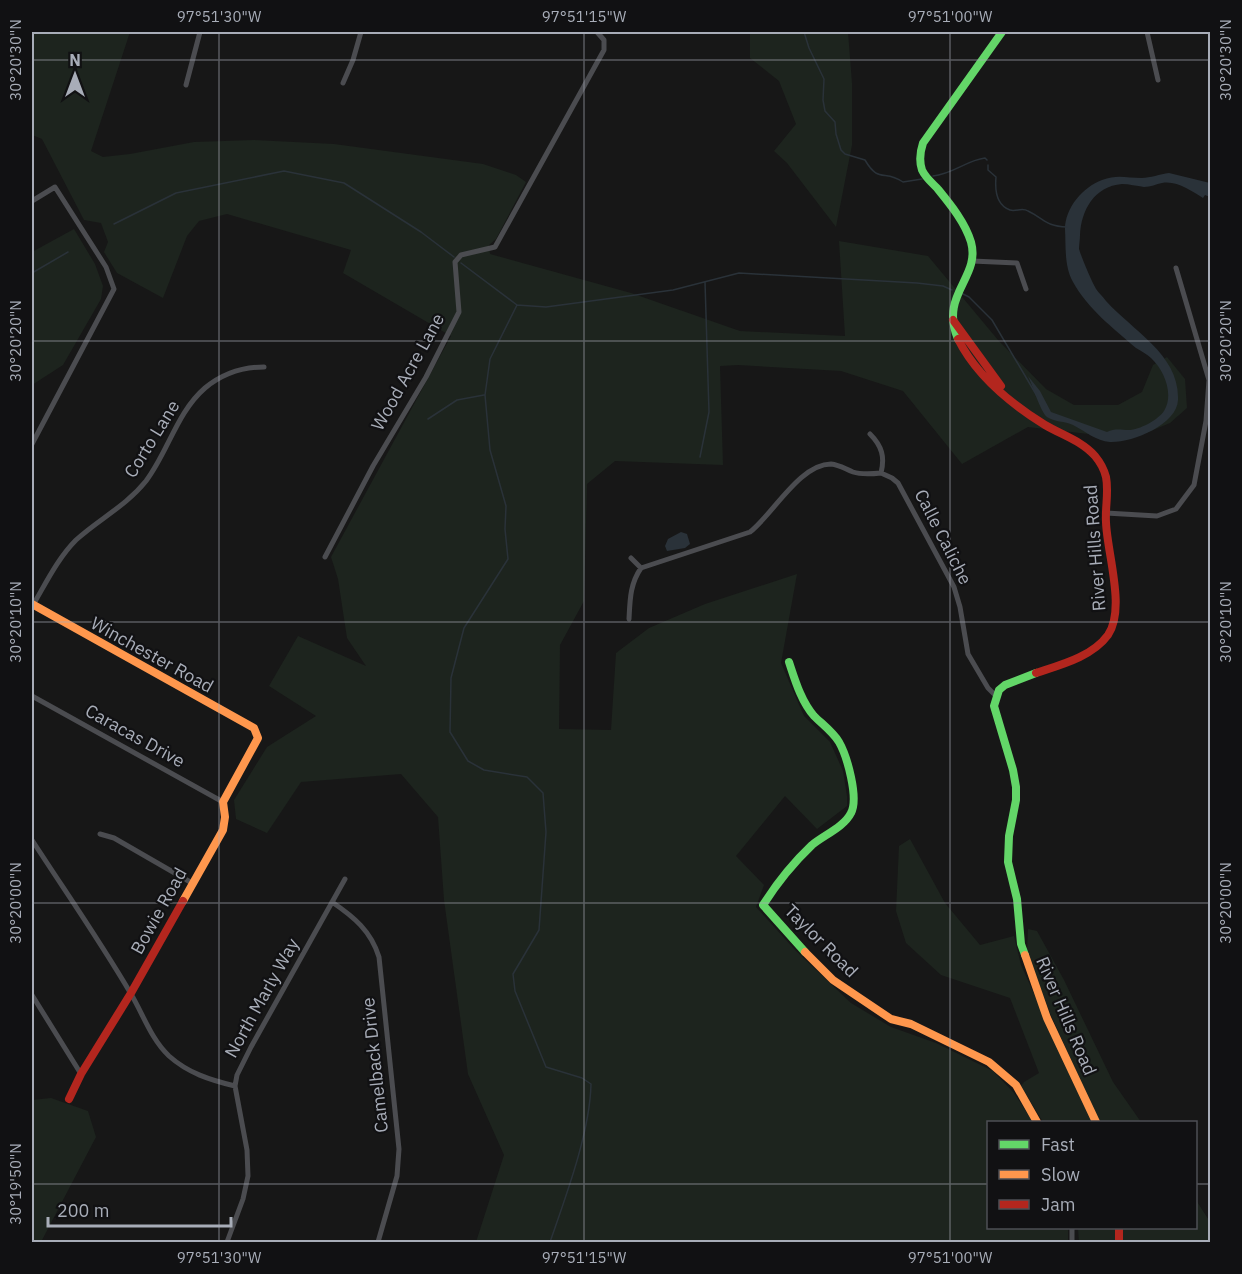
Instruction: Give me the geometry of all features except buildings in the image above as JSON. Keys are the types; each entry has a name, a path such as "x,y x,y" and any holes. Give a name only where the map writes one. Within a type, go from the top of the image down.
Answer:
{"street":[{"path":"186,85 200,32"},
{"path":"343,83 361,32"},
{"name":"Wood Acre Lane","path":"325,557 372,466 426,377 459,312 455,262 461,255 495,247 604,50 604,40 597,32"},
{"path":"1002,32 923,143 919,157 922,172 962,221 972,245 972,261 1017,264 1026,289"},
{"path":"1147,32 1158,80"},
{"path":"32,201 55,187 105,267 114,289 32,444"},
{"name":"River Hills Road","path":"972,261 955,296 952,318 1009,397 1033,417 1081,444 1096,458 1106,477 1108,490 1107,531 1115,604 1112,628 1097,645 1082,654 1011,682 999,690 996,696 995,711 1010,756 1016,787 1008,862 1017,899 1024,955 1047,1018 1096,1121"},
{"path":"1106,513 1157,516 1176,508 1194,485 1206,421 1209,381 1176,268"},
{"name":"Corto Lane","path":"32,605 71,545 121,506 148,478 188,409 203,390 228,374 244,369 264,367"},
{"path":"629,619 633,579 641,568 750,532 763,521 800,479 821,466 828,464 842,466 860,474 881,473 882,450 870,434"},
{"name":"Calle Caliche","path":"881,473 897,483 949,576 960,607 968,654 988,688 996,696"},
{"path":"632,558 641,568"},
{"name":"Winchester Road","path":"32,605 241,721 257,733"},
{"name":"Taylor Road","path":"789,662 795,683 809,710 838,741 848,763 853,795 852,811 779,879 763,905 794,941 833,980 891,1019 911,1024 989,1062 1016,1085 1036,1121"},
{"name":"Caracas Drive","path":"32,696 223,802"},
{"name":"Bowie Road","path":"69,1099 81,1074 131,993 223,830 225,817 223,802 258,738 257,733"},
{"path":"100,834 114,838 192,883"},
{"path":"32,840 131,993 153,1036 168,1054 186,1069 210,1080 235,1086"},
{"name":"North Marly Way","path":"226,1242 243,1199 248,1176 247,1150 235,1086 242,1064 345,879"},
{"name":"Camelback Drive","path":"332,902 360,922 372,939 380,957 399,1149 397,1176 378,1242"},
{"path":"32,995 81,1074"}],"shaded area":[{"path":"32,32 130,32 91,151 103,157 194,142 254,140 334,144 483,164 516,175 526,182 496,239 489,245 490,254 631,293 740,331 845,336 839,241 928,256 998,340 1046,389 1074,405 1118,405 1142,392 1153,365 1167,357 1185,379 1187,408 1170,423 1146,433 1106,436 1028,427 962,464 903,391 841,371 720,366 723,465 615,461 587,484 584,601 560,645 559,729 611,730 616,653 649,628 705,604 797,574 781,663 804,716 830,742 843,771 847,806 817,829 785,796 736,856 764,885 756,907 796,951 851,1003 891,1027 936,1043 993,1071 1014,1093 1032,1121 987,1121 987,1229 1068,1229 1068,1242 476,1242 504,1155 468,1074 444,900 438,817 401,774 301,782 267,833 236,819 234,800 267,747 316,716 269,686 298,636 366,666 347,638 338,579 331,557 451,336 343,273 351,250 227,214 199,221 187,236 163,298 117,273 104,252 108,242 101,223 84,220 42,139 32,135"},
{"path":"750,32 848,32 852,83 852,145 836,227 787,163 774,151 796,124 779,81 750,58"},
{"path":"1169,173 1210,183 1210,197 1205,195 1203,198 1184,187 1167,182 1149,187 1122,184 1104,189 1091,201 1083,217 1079,249 1096,289 1153,345 1171,370 1177,384 1176,409 1162,425 1140,436 1119,442 1105,441 1073,425 1047,417 1028,376 1040,391 1051,412 1107,432 1138,428 1153,421 1164,411 1168,391 1164,376 1156,363 1102,318 1073,282 1067,263 1065,229 1068,213 1076,199 1095,183 1113,177 1145,178"},
{"path":"74,229 95,264 103,286 101,299 63,365 32,385 32,252"},
{"path":"681,532 687,534 690,544 685,548 667,551 665,546 668,539"},
{"path":"910,839 945,903 980,945 1014,936 1021,965 1092,1121 1042,1121 1021,1086 1039,1073 1010,998 941,975 906,943 896,911 899,846"},
{"path":"1028,929 1037,931 1064,980 1113,1082 1140,1121 1099,1121 1050,1013 1027,952"},
{"path":"51,1098 88,1111 96,1137 41,1242 32,1242 32,1100"},
{"path":"1197,1202 1210,1222 1210,1242 1121,1242 1121,1229 1197,1229"},
{"path":"1078,1229 1115,1229 1115,1242 1079,1242"}],"waterway":[{"path":"804,32 824,79 825,111 835,122 841,150 845,154 865,160 878,174 891,176 903,182 922,179"},
{"path":"933,176 947,173 978,159 987,160"},
{"path":"988,165 988,170 996,177 996,191 1005,208 1026,210 1049,224 1067,227"},
{"path":"114,224 176,193 284,171 344,183 421,232 454,257"},
{"path":"32,273 68,252"},
{"path":"461,263 517,305 546,307 673,290 739,273 917,283 943,286 952,290"},
{"path":"700,457 709,412 705,282"},
{"path":"961,293 969,297 992,320 1037,396"},
{"path":"517,305 490,359 485,395 490,450 506,506 505,529 508,559 464,628 451,678 450,732 468,761 484,770 527,777 543,793 546,832 539,930 513,974 515,991 546,1067 582,1078 591,1084 590,1103 582,1143 550,1242"},
{"path":"428,419 457,400 484,395"}],"traffic: fast":[{"path":"958,339 953,310 971,266 973,255 971,242 957,214 923,173 920,163 921,153 923,143 1002,32"},
{"path":"789,662 805,704 834,735 842,748 851,777 854,798 848,818 805,852 763,905 805,952"},
{"path":"1025,955 1021,944 1017,899 1008,862 1016,787 994,706 999,690 1005,685 1036,673"}],"traffic: slow":[{"path":"32,604 254,728 258,738 223,802 225,817 223,830 183,901"},
{"path":"805,952 833,980 891,1019 911,1024 989,1062 1016,1085 1036,1121"},
{"path":"1025,955 1047,1018 1096,1121"}],"traffic: jam":[{"path":"953,320 1001,386"},
{"path":"958,339 974,365 996,388 1032,417 1090,451 1100,463 1106,477 1107,535 1116,596 1113,624 1101,643 1085,655 1036,673"},
{"path":"69,1099 81,1074 131,993 183,901"},
{"path":"1119,1229 1119,1242"}]}
